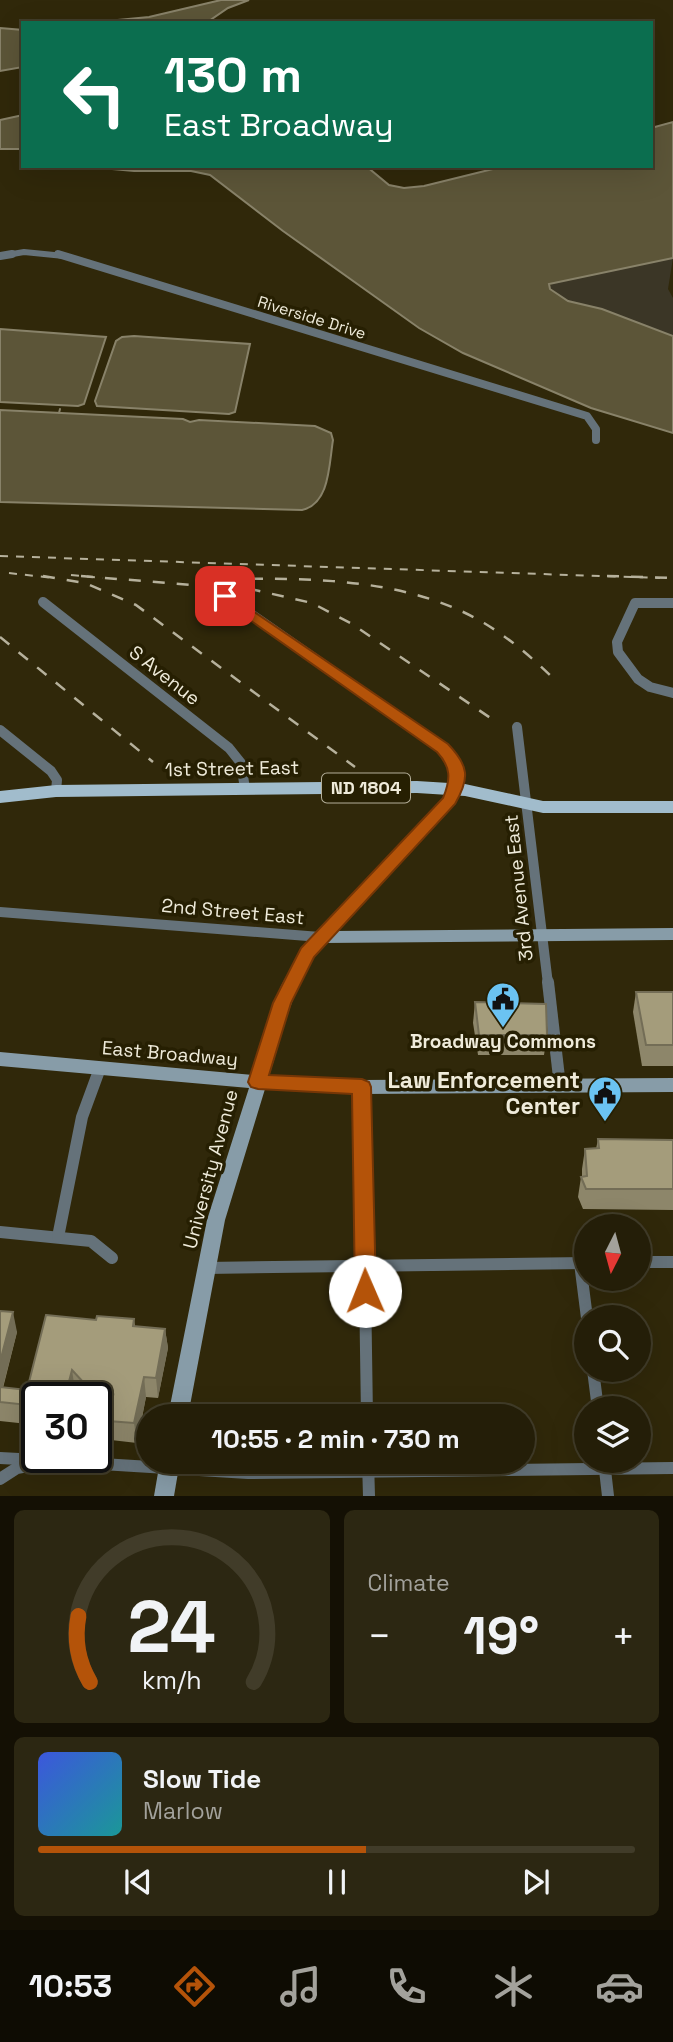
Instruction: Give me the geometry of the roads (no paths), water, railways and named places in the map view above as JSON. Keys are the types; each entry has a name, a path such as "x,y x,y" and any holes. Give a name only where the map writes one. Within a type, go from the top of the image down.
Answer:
{"main road":[{"name":"1st Street East","path":"0,797 56,791 456,789 528,805 673,807"}],"street":[{"name":"Riverside Drive","path":"0,257 24,252 55,253 587,416 596,429 596,440"},
{"path":"225,596 443,748 455,761 458,777 456,789"},
{"name":"S Avenue","path":"43,602 229,748 241,763 245,789"},
{"path":"673,603 635,603 617,642 618,652 638,679 650,687 673,693"},
{"name":"3rd Avenue East","path":"517,727 560,1086"},
{"path":"0,730 51,771 57,780 56,791"},
{"name":"University Avenue","path":"180,1404 216,1220 289,986 307,953 320,937 445,806 456,789"},
{"name":"2nd Street East","path":"0,912 320,937 673,934"},
{"name":"East Broadway","path":"0,1059 258,1082 362,1087 673,1085"},
{"path":"58,1237 82,1117 100,1068"},
{"path":"362,1087 367,1404"},
{"path":"0,1232 58,1237 97,1244 112,1258"},
{"path":"651,1262 673,1262"},
{"path":"206,1268 574,1263"},
{"path":"0,1458 21,1459"},
{"path":"112,1463 136,1464"},
{"path":"535,1465 574,1465"},
{"path":"0,1479 21,1467"},
{"path":"651,1467 673,1468"},
{"path":"605,1473 608,1496"},
{"path":"164,1496 168,1474"},
{"path":"368,1474 369,1496"}],"waterway":[{"path":"59,413 60,409"}],"railway":[{"path":"0,556 660,578"},
{"path":"9,573 54,578"},
{"path":"71,575 86,576"},
{"path":"43,576 85,583 136,605 355,767"},
{"path":"81,576 86,576"},
{"path":"86,576 255,590 312,603 352,624 492,719"},
{"path":"86,576 103,578"},
{"path":"607,576 673,578"},
{"path":"227,579 292,579 359,584 424,597 455,608 484,623 519,648 551,676"},
{"path":"0,637 153,762"}],"place":[{"name":"Broadway Commons","path":"503,1029"},
{"name":"Law Enforcement Center","path":"605,1123"}]}
